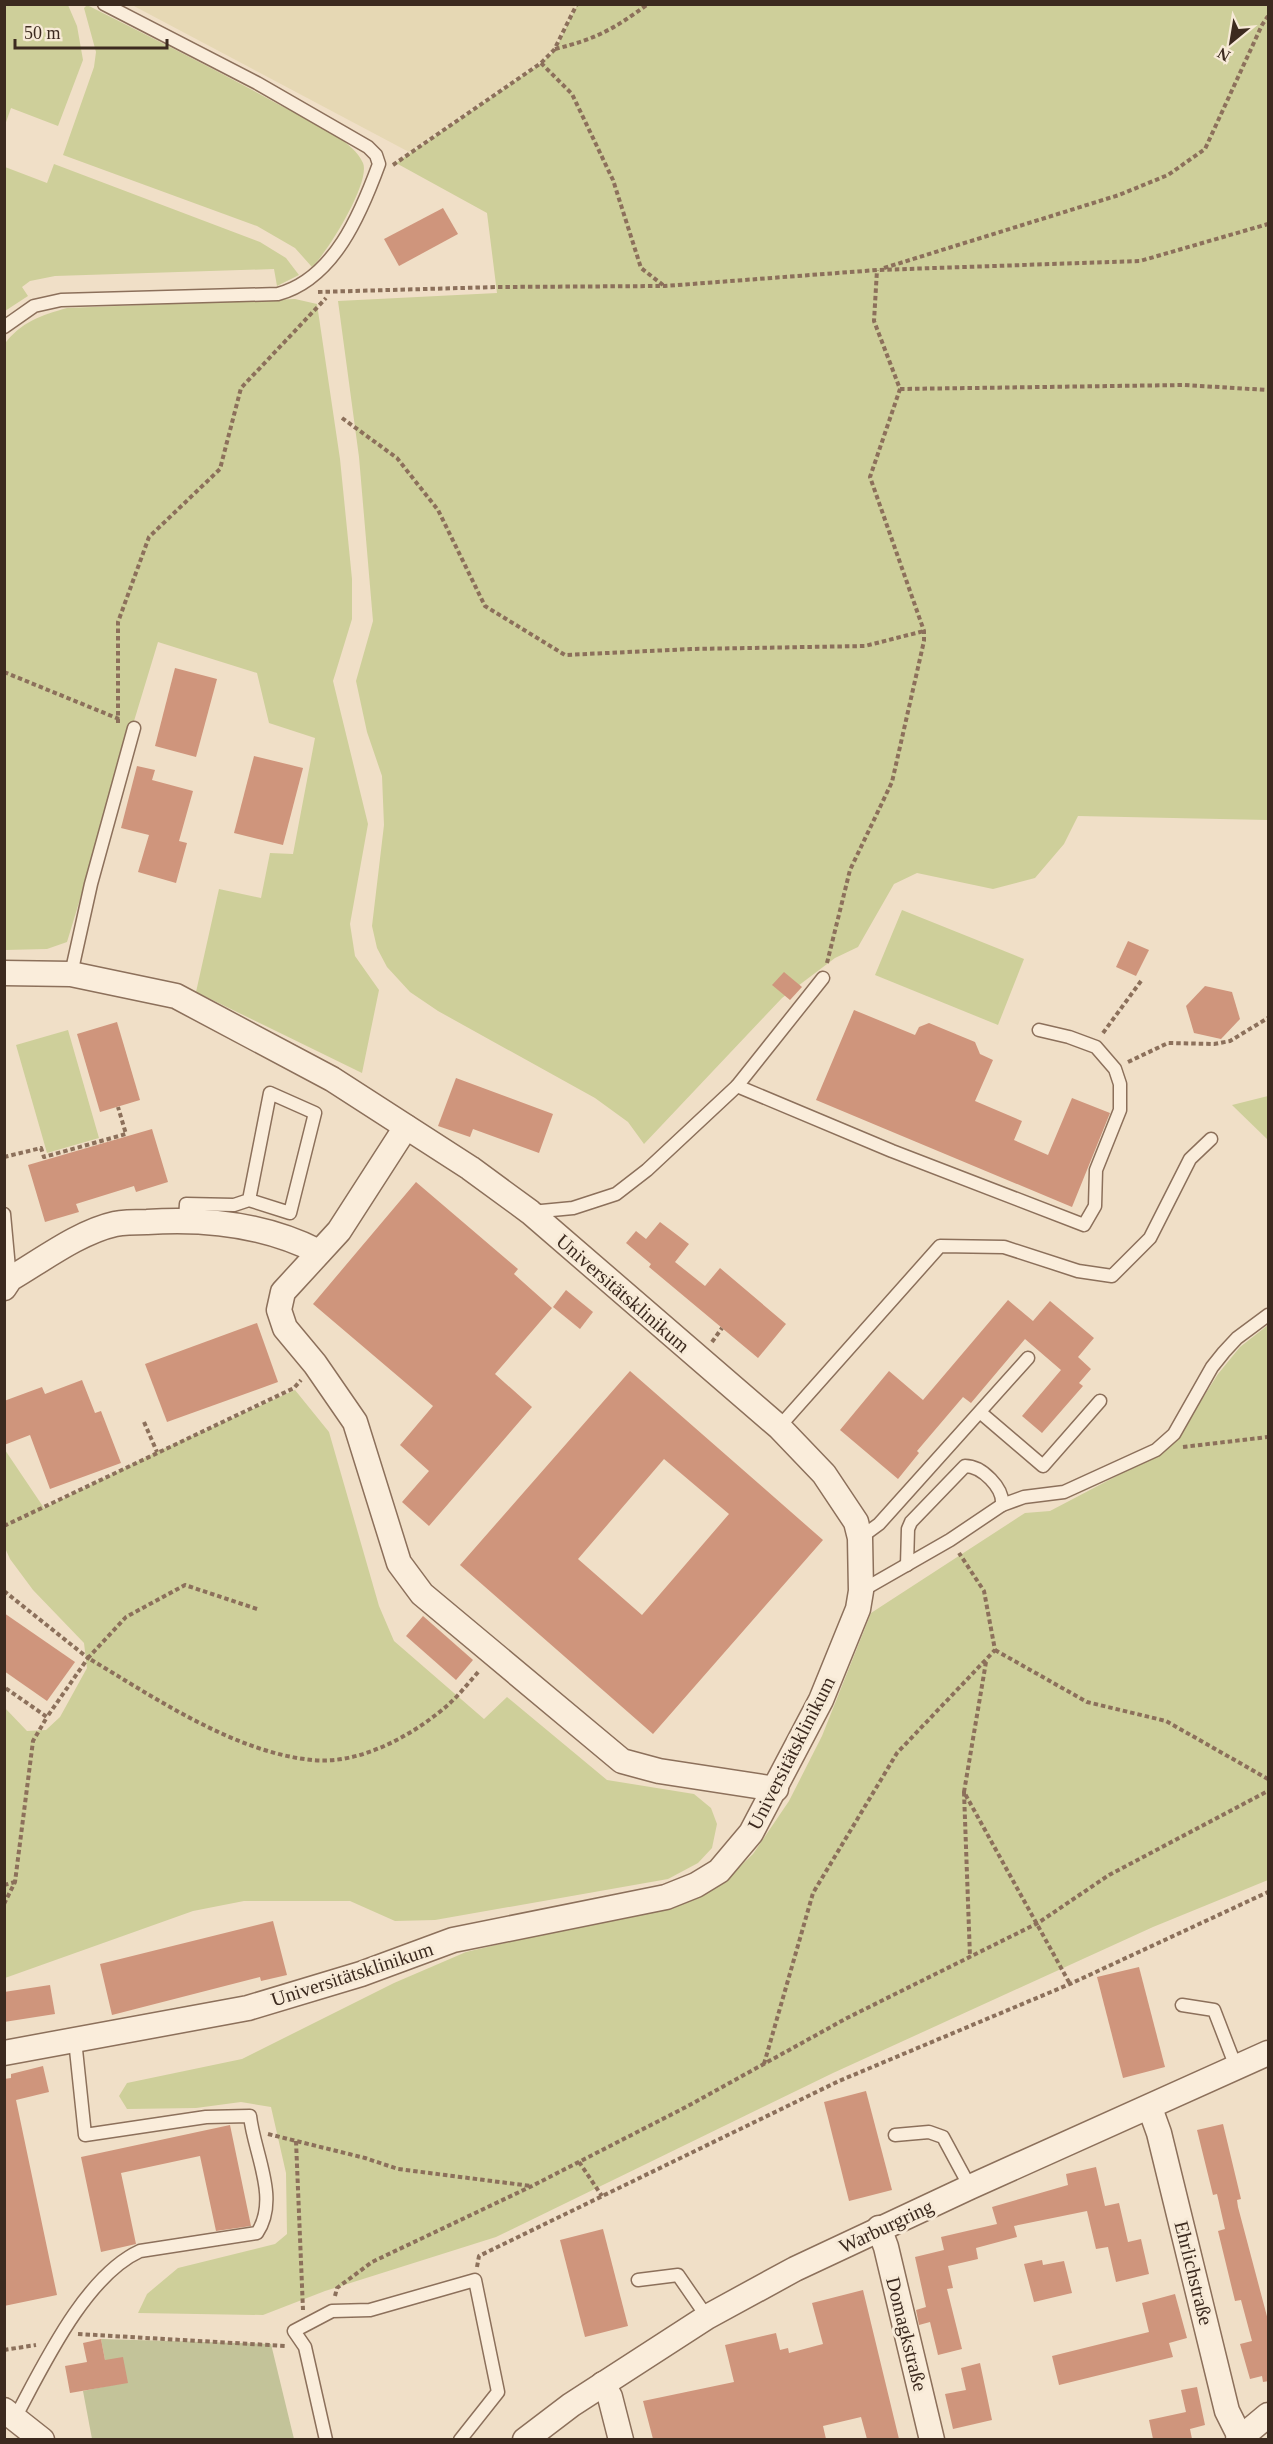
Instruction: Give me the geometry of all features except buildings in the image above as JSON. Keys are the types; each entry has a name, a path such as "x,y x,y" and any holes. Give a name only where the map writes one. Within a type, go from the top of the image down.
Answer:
{"street":[{"name":"Universitätsklinikum","path":"4,973 71,974 176,996 332,1079 471,1168 530,1212 779,1427 824,1474 856,1522 868,1587 839,1657 776,1789 751,1833 719,1871 696,1885 666,1897 453,1940 361,1974 248,2008 4,2053"},
{"path":"406,1127 339,1231 283,1292 279,1310 285,1328 315,1364 354,1422 399,1563 422,1594 622,1761 659,1771 776,1789"},
{"path":"6,1281 67,1245 114,1224 185,1219 239,1226 289,1237 319,1252"},
{"name":"Warburgring","path":"525,2439 603,2384 707,2317 795,2269 879,2228 1269,2053"},
{"name":"Ehrlichstraße","path":"1150,2108 1159,2133 1227,2410 1239,2438"},
{"name":"Domagkstraße","path":"879,2228 886,2247 932,2439"},
{"path":"603,2384 610,2397 621,2439"},
{"path":"10,2414 42,2439"},
{"path":"1239,2438 1269,2415"}],"lane":[{"path":"4,327 34,306 61,300 278,294 299,287 313,276 338,248 360,210 379,164 376,155 368,147 257,83 104,4"},
{"path":"71,974 91,884 135,728"},
{"name":"Universitätsklinikum","path":"530,1212 573,1208 616,1194 647,1170 737,1086 823,978"},
{"path":"737,1086 892,1151 1084,1225 1095,1206 1096,1170 1120,1110 1122,1096 1115,1069 1096,1047 1069,1037 1039,1030"},
{"path":"185,1219 186,1204 234,1204 249,1200 290,1213 315,1113 270,1094 249,1200"},
{"path":"779,1427 940,1246 1004,1247 1078,1270 1112,1276 1150,1238 1190,1159 1211,1139"},
{"path":"4,1214 6,1281"},
{"path":"868,1587 950,1540 1002,1505 1024,1497 1064,1492 1156,1450 1174,1434 1212,1367 1224,1352 1245,1332 1269,1315"},
{"path":"860,1538 879,1524 970,1419 981,1413 1028,1358"},
{"path":"981,1413 1043,1466 1100,1401"},
{"path":"908,1564 908,1529 911,1522 964,1466 978,1469 1000,1490 1003,1497 1002,1505"},
{"path":"1182,2005 1214,2010 1236,2067"},
{"path":"10,2414 60,2337 106,2275 123,2258 140,2250 257,2233 266,2219 266,2190 250,2116 206,2117 85,2135 75,2040"},
{"path":"895,2134 929,2132 943,2137 970,2187"},
{"path":"638,2280 678,2274 707,2317"},
{"path":"326,2439 305,2347 294,2331 333,2311 370,2310 475,2280 498,2392 460,2439"}],"path":[{"path":"396,163 540,63 554,50 577,4"},
{"path":"554,50 594,39 617,27 648,4"},
{"path":"878,270 1119,195 1168,175 1205,148 1262,25 1269,16"},
{"path":"540,63 572,94 614,180 641,268 665,286"},
{"path":"322,291 665,286 878,270 1140,261 1269,224"},
{"path":"823,978 850,870 892,782 924,631 870,477 900,389 874,321 878,270"},
{"path":"117,729 119,719 118,622 149,537 220,469 242,388 326,298"},
{"path":"900,389 1184,385 1269,390"},
{"path":"342,417 397,458 438,510 485,606 566,655 691,649 865,646 924,631"},
{"path":"4,672 119,719"},
{"path":"1096,1047 1106,1026 1141,981"},
{"path":"1115,1069 1168,1042 1214,1044 1230,1041 1269,1018"},
{"path":"4,1157 41,1148 44,1157 126,1134 118,1107"},
{"path":"4,1526 294,1388"},
{"path":"144,1422 157,1452"},
{"path":"1156,1450 1269,1437"},
{"path":"764,2064 813,1893 897,1753 995,1650 984,1591 950,1540"},
{"path":"4,1904 15,1882 27,1803 28,1766 33,1741 88,1658 126,1617 185,1585 256,1609"},
{"path":"4,1591 88,1658 236,1740 280,1754 314,1760 350,1756 390,1743 424,1723 450,1703 494,1654"},
{"path":"995,1650 1087,1702 1166,1721 1269,1779"},
{"path":"970,1957 964,1792 986,1661"},
{"path":"4,1687 47,1717"},
{"path":"333,2311 337,2288 372,2262 532,2186 847,2018 1038,1923 1108,1875 1269,1791"},
{"path":"964,1792 1070,1984"},
{"path":"4,1885 15,1882"},
{"path":"479,2256 839,2081 1070,1984 1269,1892"},
{"path":"252,2130 398,2169 532,2186"},
{"path":"296,2141 304,2326"},
{"path":"579,2162 602,2196"},
{"path":"4,2350 60,2337 305,2347"}],"shaded area":[{"path":"132,5 576,5 554,49 540,62 409,152"}],"green space":[{"path":"5,4 68,5 77,26 83,60 58,126 11,108 5,125"},
{"path":"87,5 314,123 338,137 356,152 363,163 364,172 361,185 337,233 312,267 295,248 257,226 63,155 94,67 96,52 84,8"},
{"path":"577,5 1268,5 1268,820 1078,816 1064,844 1035,878 993,889 917,873 894,884 858,947 835,958 782,998 644,1144 628,1122 595,1098 438,1011 410,992 387,967 377,948 372,926 384,825 382,776 367,732 356,681 373,621 359,457 338,301 497,293 487,213 396,163 541,63 555,50"},
{"path":"54,164 260,242 286,258 299,275 277,286 274,269 55,276 30,281 22,287 28,296 5,311 5,167 47,183"},
{"path":"295,299 317,304 340,459 352,579 352,619 333,681 368,824 350,924 355,956 379,990 362,1073 196,992 219,889 261,898 270,853 293,854 315,738 269,723 257,673 158,642 67,942 47,949 5,950 4,345 24,325 67,308"},
{"path":"902,910 1024,959 998,1025 875,975"},
{"path":"68,1030 99,1138 47,1153 16,1045"},
{"path":"1268,1096 1268,1140 1232,1105"},
{"path":"1268,1325 1268,1880 1153,1927 833,2073 496,2237 325,2291 263,2315 138,2313 147,2294 178,2268 275,2244 287,2234 286,2173 271,2107 241,2102 196,2108 127,2109 119,2096 127,2083 242,2059 394,1983 466,1952 669,1905 709,1890 729,1877 753,1854 789,1801 822,1736 871,1613 1025,1513 1050,1511 1149,1459 1190,1418 1218,1374 1240,1347"},
{"path":"295,1390 329,1432 379,1606 394,1641 484,1719 507,1697 607,1780 694,1794 711,1808 717,1824 712,1848 698,1863 668,1879 435,1920 395,1921 350,1901 244,1901 193,1911 5,1978 5,1708 27,1731 46,1730 60,1717 87,1668 84,1643 33,1590 10,1559 5,1548 5,1450 44,1508 157,1452"},
{"path":"101,2339 271,2344 294,2439 92,2439 83,2391 127,2382 105,2360"}]}
